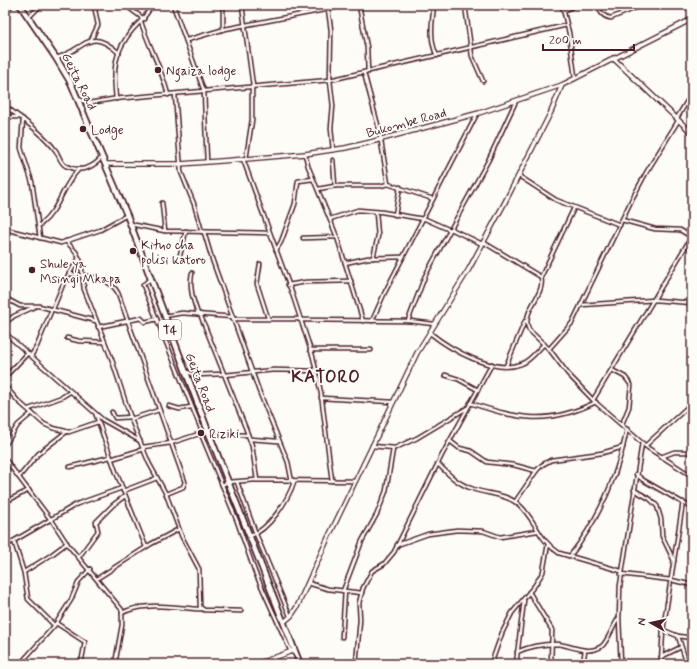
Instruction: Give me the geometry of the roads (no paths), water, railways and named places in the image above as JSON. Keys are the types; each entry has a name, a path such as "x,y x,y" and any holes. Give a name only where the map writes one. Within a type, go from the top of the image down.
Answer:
{"highway":[{"name":"Geita Road","path":"20,5 56,58 78,99 127,215 208,432 284,622 293,651 300,664"}],"street":[{"path":"5,12 12,5"},
{"path":"29,17 41,5"},
{"path":"91,41 98,25 94,5"},
{"path":"125,5 144,18"},
{"path":"116,99 114,65 119,53 134,29 144,18 152,5"},
{"path":"173,5 187,40 204,91 207,162"},
{"path":"223,5 223,29"},
{"path":"242,5 244,26 249,45 253,87 252,120 244,159 300,320 316,371 332,481"},
{"path":"321,5 326,10 331,30 330,80 333,106 331,128 333,150"},
{"path":"187,40 223,29 350,5"},
{"path":"358,5 367,48 368,72"},
{"path":"434,5 432,34 433,48 437,56"},
{"path":"465,5 470,48 474,63 483,81"},
{"path":"562,5 567,25 575,77"},
{"path":"564,11 575,5"},
{"path":"597,5 600,12 606,17 611,18 643,5"},
{"name":"Bukombe Road","path":"105,164 180,164 305,154 333,150 381,139 477,114 562,85 575,77 692,19"},
{"path":"141,22 148,43 163,76 168,95"},
{"path":"78,99 89,103 116,99 330,80 567,25"},
{"path":"56,58 65,56 79,45 91,41 102,41 107,43 119,53"},
{"path":"613,58 692,133"},
{"path":"364,73 374,105 388,184"},
{"path":"284,622 291,616 297,607 417,353 483,243 519,176 562,85"},
{"path":"549,349 572,323 646,173 692,93"},
{"path":"175,94 180,164 183,180 194,204 208,249 278,441 288,462 293,482 288,496 278,511 256,534 250,536"},
{"path":"408,321 419,289 450,229 491,156 516,100"},
{"path":"5,106 22,118 49,143 63,164 79,169 86,168 96,164 102,156"},
{"path":"372,321 385,292 477,114"},
{"path":"5,117 22,118"},
{"path":"22,118 21,148 32,182 40,238"},
{"path":"305,154 337,237 363,321"},
{"path":"333,160 335,186"},
{"path":"39,225 53,212 60,200 67,182 79,169"},
{"path":"519,176 556,200 620,225"},
{"path":"276,251 281,242 295,204 298,181 314,178"},
{"path":"318,189 353,184 380,186 388,184 433,199"},
{"path":"395,215 400,187"},
{"path":"162,203 165,231"},
{"path":"506,366 540,287 541,277 574,208"},
{"path":"330,219 358,210 376,211 423,219 483,243 541,277"},
{"path":"372,258 378,236 376,211"},
{"path":"5,229 54,242 66,241 100,230 127,215"},
{"path":"593,400 692,237 680,230 655,229 622,220"},
{"path":"130,224 165,231 269,233"},
{"path":"178,259 186,231"},
{"path":"303,238 337,237"},
{"path":"66,241 79,258 84,289 140,441 166,494 179,529 199,569 199,603 201,609"},
{"path":"345,263 372,258 403,257"},
{"path":"31,356 37,346 68,274 79,258"},
{"path":"260,264 257,284 268,318"},
{"path":"192,273 192,296 250,440 257,480"},
{"path":"68,274 105,280 115,287 145,368 185,485 166,494"},
{"path":"151,279 143,285 255,572 293,651 257,664"},
{"path":"288,285 306,282 350,280"},
{"path":"5,298 20,306 36,306 52,309 96,321"},
{"path":"580,306 655,300 692,303"},
{"path":"5,323 14,316 36,306"},
{"path":"164,316 182,313 233,318 408,321 435,324"},
{"path":"98,327 141,318 147,322 157,319"},
{"path":"526,319 529,330 549,349 568,374 593,400 622,424 645,446 660,457 692,476"},
{"path":"5,333 96,415 140,441"},
{"path":"430,333 461,353 492,364 506,366 520,365 544,344"},
{"path":"67,338 79,341 104,342"},
{"path":"310,350 371,350"},
{"path":"5,377 28,353"},
{"path":"356,664 362,593 365,581 372,571 388,560 397,545 467,408 492,364"},
{"path":"185,371 194,375 253,373 274,370 316,371"},
{"path":"612,370 625,377 631,385 629,407 622,424"},
{"path":"445,375 458,379 478,390"},
{"path":"5,386 18,401 29,409 44,424 67,432"},
{"path":"29,409 62,397 70,392"},
{"path":"321,398 394,402"},
{"path":"470,403 492,410 537,419 572,413 596,402"},
{"path":"645,446 692,403"},
{"path":"169,406 179,409 191,407"},
{"path":"372,446 393,449 417,438 467,408"},
{"path":"112,412 115,418 131,418 159,410"},
{"path":"5,445 18,425 32,412"},
{"path":"96,415 125,496 146,548"},
{"path":"19,477 38,454 67,432 98,422"},
{"path":"570,556 584,539 613,480 627,429"},
{"path":"70,467 111,458 143,448 171,443 208,432 218,435 235,434 248,436"},
{"path":"250,440 278,441"},
{"path":"450,441 459,448 471,451 487,462 514,465 536,471"},
{"path":"621,664 619,619 621,572 642,442"},
{"path":"514,502 536,471 542,465 551,460 602,453 623,447"},
{"path":"342,637 344,591 362,541 386,491 393,449"},
{"path":"660,457 674,452 692,452"},
{"path":"5,459 51,519 67,543 98,578 122,612 122,625 115,664"},
{"path":"438,464 459,484 514,502 528,515 537,531 548,544 559,553 621,572 672,580 692,585"},
{"path":"636,474 643,480 692,508"},
{"path":"5,546 77,504 157,478"},
{"path":"222,485 228,482 257,480 293,482 356,481"},
{"path":"237,482 256,534 291,616"},
{"path":"5,502 29,490"},
{"path":"634,490 650,499 657,506 661,519 662,536 674,562"},
{"path":"79,557 98,531 96,522 113,505 125,496"},
{"path":"661,664 663,630 683,502"},
{"path":"98,578 179,529"},
{"path":"397,545 428,534 457,530 482,531 500,537 537,531"},
{"path":"14,541 24,572 28,599 55,624 85,642 81,664"},
{"path":"24,572 51,556 67,543"},
{"path":"491,664 502,633 512,613 543,572 548,544"},
{"path":"20,664 55,624 71,600 79,581 90,569"},
{"path":"308,583 328,590 362,593"},
{"path":"529,592 552,630 551,664"},
{"path":"516,664 524,599"},
{"path":"122,612 147,606 241,611"},
{"path":"517,652 530,646 552,644 567,645 584,650 592,650 603,645 619,619"},
{"path":"663,630 678,636 692,638"},
{"path":"678,636 685,658 689,664"},
{"path":"661,658 681,647"},
{"path":"583,664 584,650"},
{"path":"5,658 13,664"}],"place":[{"name":"Ngaiza lodge","path":"158,70"},
{"name":"Lodge","path":"83,129"},
{"name":"Kituo cha polisi katoro","path":"133,251"},
{"name":"Shule ya Msingi Mkapa","path":"32,270"},
{"name":"Riziki","path":"201,433"}],"district":[{"name":"KATORO","path":"326,376"}]}
